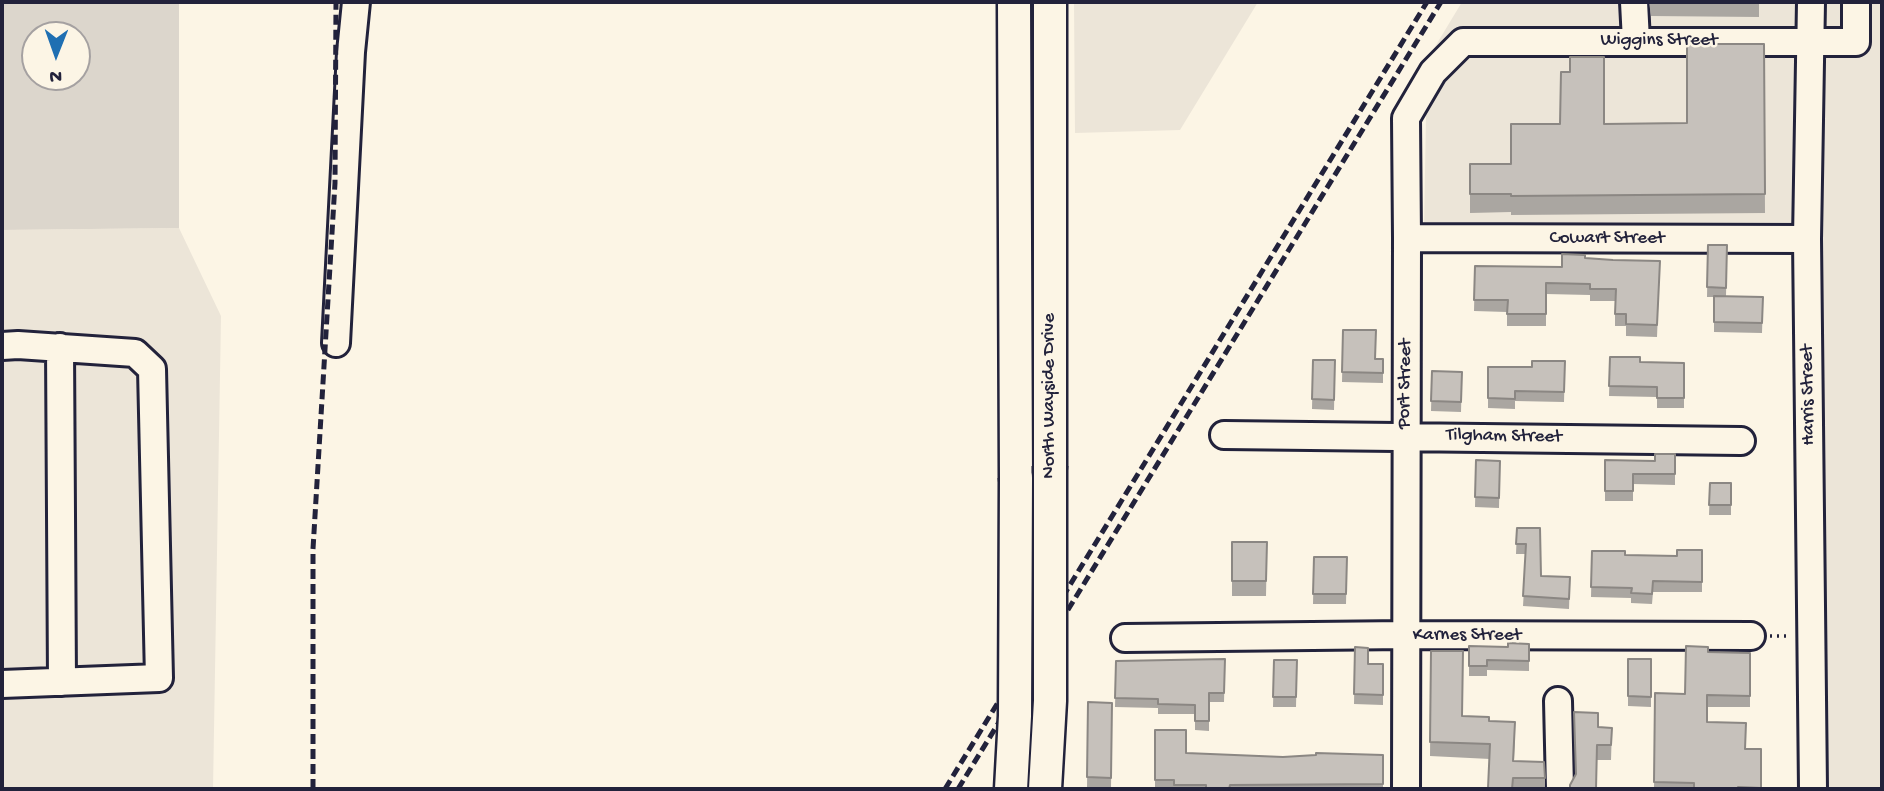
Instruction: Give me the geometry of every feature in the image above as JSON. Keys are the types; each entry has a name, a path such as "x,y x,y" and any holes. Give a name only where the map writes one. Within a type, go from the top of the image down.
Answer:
{"main road":[{"name":"North Wayside Drive","path":"1011,789 1015,716 1014,2"},
{"name":"North Wayside Drive","path":"1045,789 1050,701 1050,2"}],"street":[{"path":"336,343 356,2"},
{"path":"1634,2 1636,41"},
{"name":"Harris Street","path":"1811,2 1807,239 1813,789"},
{"name":"Wiggins Street","path":"1506,42 1856,41 1856,2"},
{"name":"Port Street","path":"1406,789 1405,118 1433,72 1463,43 1506,42"},
{"name":"Cowart Street","path":"1407,238 1807,239"},
{"path":"2,346 135,352 152,369 159,678 2,684"},
{"path":"60,348 62,682"},
{"name":"Tilgham Street","path":"1224,435 1405,435 1741,441"},
{"name":"Karnes Street","path":"1125,638 1406,635 1751,636"},
{"path":"1558,701 1560,789"}],"path":[{"path":"1751,636 1810,635"}],"shaded area":[{"path":"2,2 179,2 179,228 2,230"},
{"path":"1074,2 1258,2 1180,130 1075,133"},
{"path":"1462,2 1882,2 1882,789 1826,789 1817,229 1424,227 1427,60"},
{"path":"179,228 221,316 213,789 2,789 2,230"}],"building":[{"path":"1687,44 1764,44 1765,194 1470,194 1470,164 1511,164 1511,124 1560,124 1561,72 1570,72 1570,57 1604,57 1604,124 1687,123"},
{"path":"1708,245 1727,245 1726,288 1707,287"},
{"path":"1562,254 1613,260 1660,261 1657,325 1626,324 1626,314 1615,314 1616,289 1590,289 1590,284 1546,283 1546,314 1507,314 1508,300 1474,300 1475,266 1562,267"},
{"path":"1714,296 1763,297 1762,323 1714,322"},
{"path":"1343,330 1376,330 1375,359 1383,359 1383,373 1342,372"},
{"path":"1610,357 1640,357 1640,362 1684,363 1684,398 1657,398 1657,387 1609,386"},
{"path":"1313,360 1335,360 1334,400 1312,399"},
{"path":"1532,361 1565,361 1564,392 1515,391 1515,399 1488,398 1488,367 1532,367"},
{"path":"1432,371 1462,372 1461,402 1431,401"},
{"path":"1655,454 1675,454 1675,474 1633,474 1633,491 1605,491 1605,460 1655,461"},
{"path":"1476,460 1500,461 1499,498 1475,497"},
{"path":"1710,483 1731,483 1731,505 1709,505"},
{"path":"1517,528 1540,528 1541,576 1570,577 1569,599 1523,596 1526,544 1516,544"},
{"path":"1232,542 1267,542 1266,581 1232,581"},
{"path":"1677,550 1702,550 1702,582 1653,581 1652,594 1631,593 1632,588 1591,587 1592,551 1677,556"},
{"path":"1314,557 1347,557 1346,594 1313,594"},
{"path":"1508,643 1529,644 1529,661 1487,660 1487,666 1469,666 1469,646 1508,647"},
{"path":"1686,646 1708,647 1708,652 1750,653 1750,696 1707,695 1707,722 1746,723 1745,749 1761,749 1761,788 1694,789 1694,783 1654,782 1655,693 1685,694"},
{"path":"1355,647 1368,648 1368,664 1383,664 1383,695 1354,694"},
{"path":"1431,651 1463,651 1462,716 1515,722 1513,761 1544,762 1545,778 1513,778 1512,789 1488,788 1490,744 1430,742"},
{"path":"1225,659 1224,693 1209,693 1209,721 1195,721 1195,705 1158,704 1158,699 1115,698 1116,661"},
{"path":"1628,659 1651,659 1651,697 1628,696"},
{"path":"1274,660 1297,660 1296,697 1273,697"},
{"path":"1088,702 1112,703 1111,778 1087,777"},
{"path":"1574,712 1598,713 1598,727 1612,728 1611,745 1597,745 1596,789 1570,789 1576,774"},
{"path":"1155,730 1186,730 1186,753 1283,757 1316,753 1383,755 1383,784 1230,785 1229,789 1206,789 1206,785 1174,785 1174,780 1155,780"}],"railway":[{"path":"313,789 313,549 335,183 336,2"},
{"path":"945,789 1427,2"},
{"path":"958,789 1441,2"}]}
